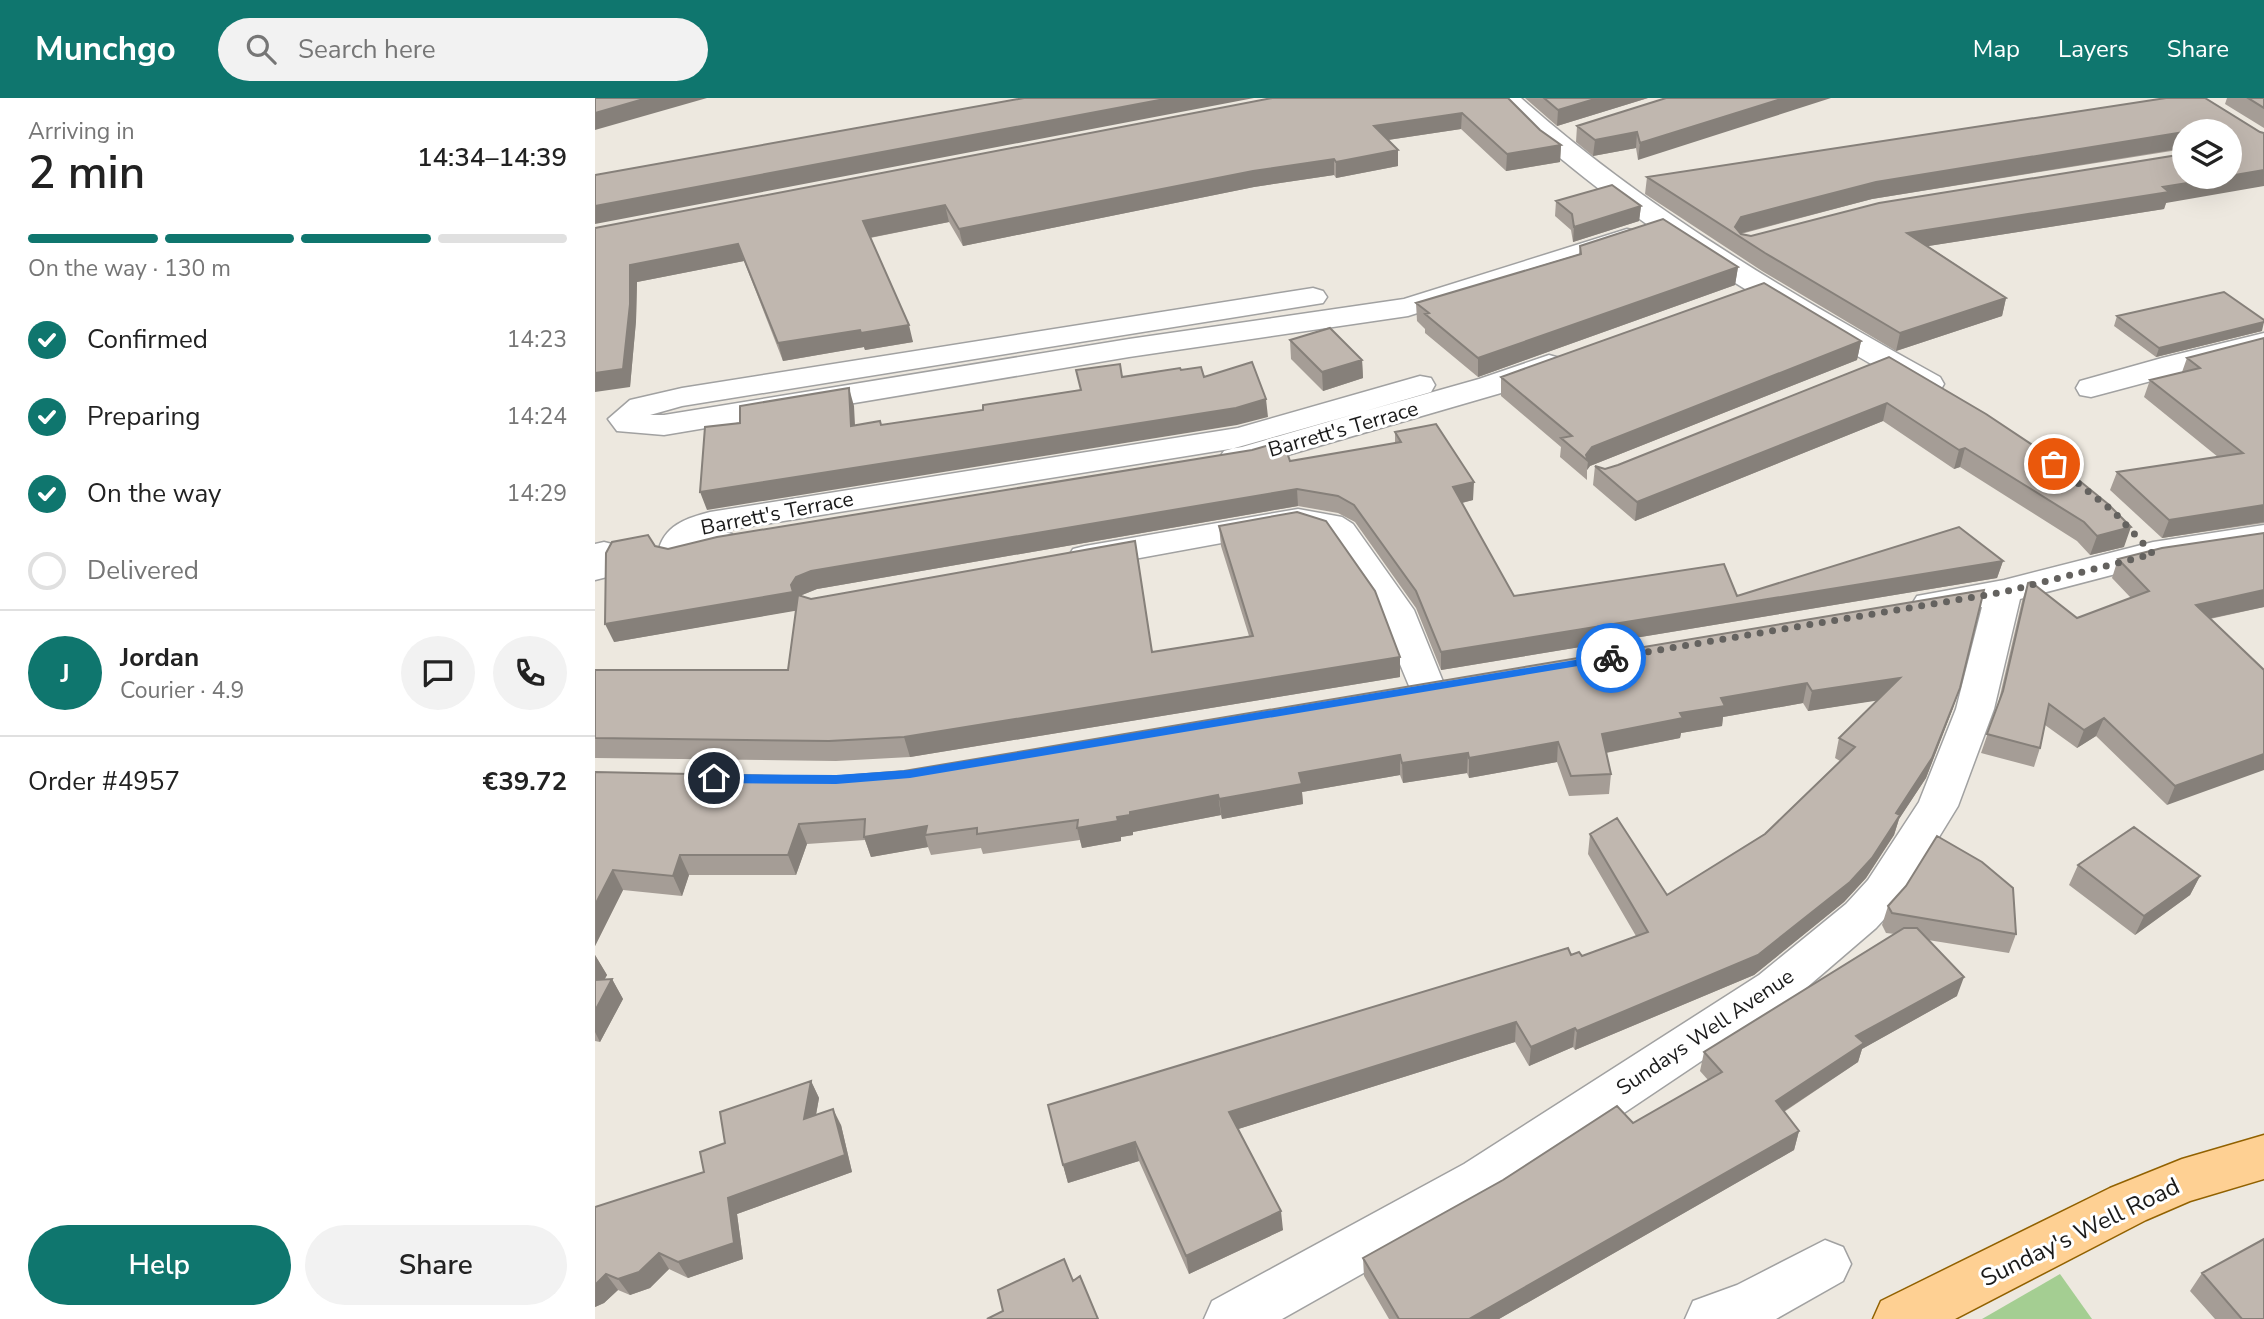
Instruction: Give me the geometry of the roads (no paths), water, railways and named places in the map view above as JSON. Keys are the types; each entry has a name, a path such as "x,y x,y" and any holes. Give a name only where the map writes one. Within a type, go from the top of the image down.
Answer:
{"main road":[{"name":"Sunday's Well Road","path":"1900,1319 2015,1264 2128,1204 2182,1181 2264,1157"}],"street":[{"path":"1507,98 1550,139 1666,224 1887,370 1959,402"},
{"path":"1550,139 1576,131"},
{"path":"1313,297 653,403 631,412 624,419 628,424 664,425 1129,348 1408,307 1666,224"},
{"path":"1726,301 1762,288"},
{"path":"2091,388 2173,364 2264,342"},
{"name":"Barrett's Terrace","path":"1420,385 1242,437 710,522 695,526 686,533 675,546 675,553 723,541 1253,456 1490,386 1569,358"},
{"path":"1053,562 1298,519 1330,524 1341,531 1396,610 1441,686 1387,695"},
{"path":"1894,610 2004,592 2142,542 2264,536"},
{"name":"Sundays Well Avenue","path":"1231,1319 1482,1180 1775,988 1861,916 1891,881 1938,806 1975,709 2004,592"},
{"path":"1712,1319 1751,1305 1825,1264"}]}
